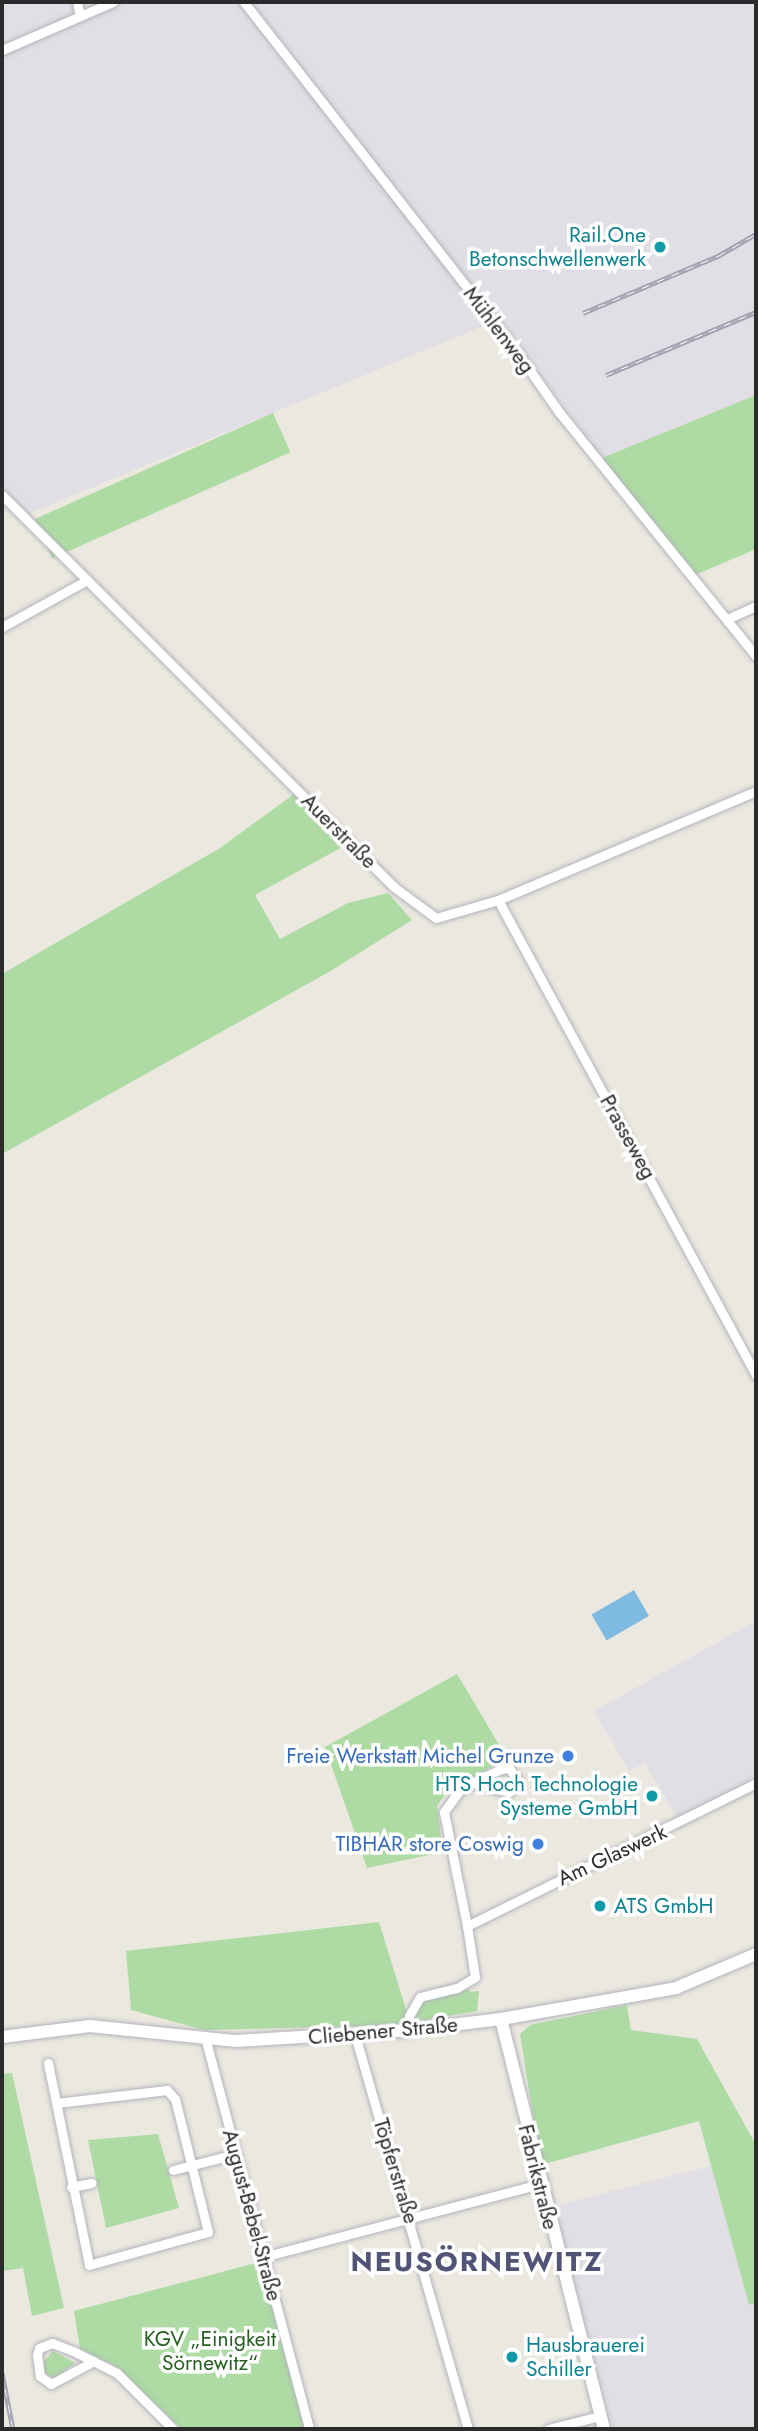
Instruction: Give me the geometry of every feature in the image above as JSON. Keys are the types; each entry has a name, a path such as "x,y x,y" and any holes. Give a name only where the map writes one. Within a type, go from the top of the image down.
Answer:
{"street":[{"path":"77,2 80,16"},
{"path":"2,50 113,2"},
{"name":"Mühlenweg","path":"244,2 508,339 559,412 756,656"},
{"name":"Auerstraße","path":"2,495 394,887 436,918 498,900 756,791"},
{"path":"2,626 87,580"},
{"path":"727,619 756,606"},
{"name":"Prasseweg","path":"498,900 756,1375"},
{"path":"409,2030 413,2007 420,1997 457,1987 475,1977 444,1820 450,1800 473,1783"},
{"name":"Am Glaswerk","path":"467,1926 756,1783"},
{"name":"Cliebener Straße","path":"2,2037 90,2026 206,2041 409,2030 501,2019 676,1988 756,1954"},
{"name":"Fabrikstraße","path":"501,2019 540,2184 604,2429"},
{"name":"Töpferstraße","path":"355,2035 410,2217 468,2429"},
{"name":"August-Bebel-Straße","path":"206,2041 309,2429"},
{"path":"48,2063 71,2187 89,2265 208,2232 175,2099 167,2090 57,2103"},
{"path":"173,2170 236,2154"},
{"path":"71,2187 92,2183"},
{"path":"263,2257 540,2184"},
{"path":"94,2361 51,2384 40,2376 37,2355 39,2348 52,2343 94,2361 132,2384 173,2429"},
{"path":"548,2429 600,2416"}],"shaded area":[{"path":"2,2 756,2 756,395 602,458 500,319 28,514 2,488"},
{"path":"756,1621 756,1775 744,1782 745,1786 678,1819 645,1763 629,1771 594,1711"},
{"path":"711,2166 749,2305 756,2304 756,2429 613,2429 553,2206"}],"green space":[{"path":"756,395 756,549 695,575 602,458"},
{"path":"273,413 290,452 52,558 35,519"},
{"path":"294,794 346,845 255,895 280,939 348,903 388,893 412,920 329,972 2,1154 2,974 220,848"},
{"path":"457,1674 507,1758 446,1793 437,1806 443,1852 367,1868 325,1747"},
{"path":"379,1922 407,2013 402,2025 204,2030 131,2010 126,1951"},
{"path":"469,1989 470,1992 479,1991 477,2011 414,2022 418,2005 426,1998"},
{"path":"627,2005 631,2030 697,2039 756,2145 756,2303 749,2305 699,2121 541,2165 520,2034 530,2025"},
{"path":"12,2073 64,2308 32,2316 23,2268 2,2271 2,2074"},
{"path":"158,2134 179,2208 106,2228 88,2140"},
{"name":"KGV „Einigkeit Sörnewitz“","path":"260,2262 306,2429 182,2429 115,2366 80,2349 74,2311"},
{"path":"53,2351 75,2363 55,2378 45,2373 42,2364"}],"water":[{"path":"634,1590 649,1616 607,1640 592,1614"}],"railway":[{"path":"583,313 718,256 756,234"},
{"path":"606,375 756,312"},
{"path":"2,2373 13,2429"}],"place":[{"name":"Rail.One Betonschwellenwerk","path":"660,247"},
{"name":"Freie Werkstatt Michel Grunze","path":"568,1756"},
{"name":"HTS Hoch Technologie Systeme GmbH","path":"652,1796"},
{"name":"TIBHAR store Coswig","path":"538,1844"},
{"name":"ATS GmbH","path":"600,1906"},
{"name":"Hausbrauerei Schiller","path":"512,2357"}],"district":[{"name":"NEUSÖRNEWITZ","path":"477,2262"}]}
